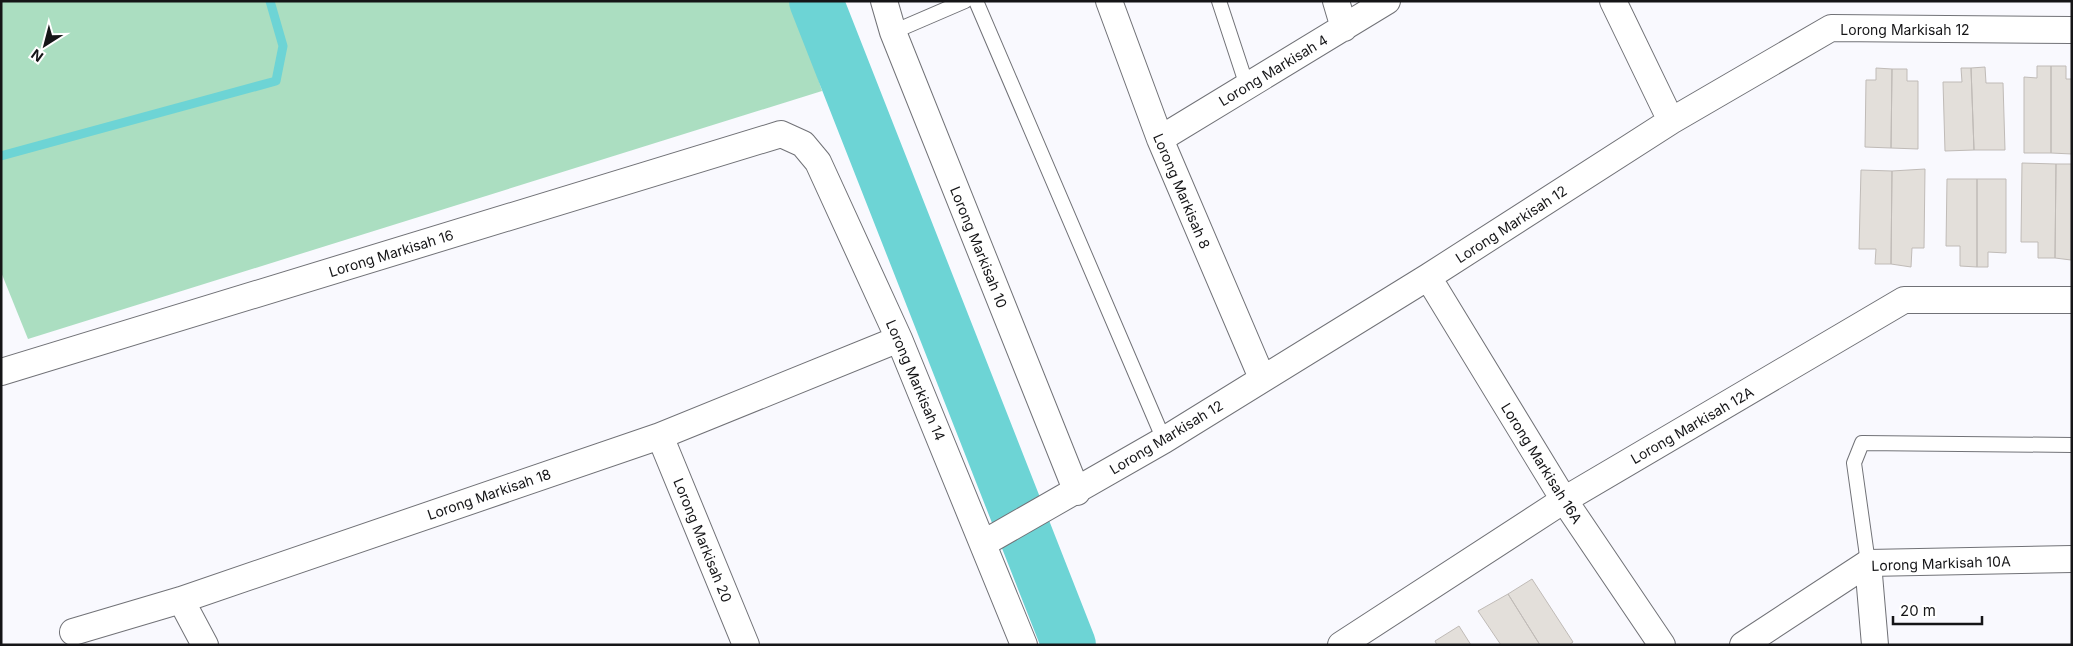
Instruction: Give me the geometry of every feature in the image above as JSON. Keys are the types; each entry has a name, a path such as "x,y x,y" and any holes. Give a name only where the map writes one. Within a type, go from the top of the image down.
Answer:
{"street":[{"name":"Lorong Markisah 10","path":"884,1 893,32 1077,492"},
{"name":"Lorong Markisah 8","path":"1110,1 1160,139 1262,378"},
{"path":"1336,1 1344,28"},
{"name":"Lorong Markisah 4","path":"1160,139 1387,1"},
{"path":"1613,1 1671,121"},
{"name":"Lorong Markisah 12","path":"993,539 1164,440 1428,277 1671,121 1831,28 2072,30"},
{"name":"Lorong Markisah 14","path":"782,134 803,144 818,162 993,539 1024,645"},
{"name":"Lorong Markisah 16","path":"1,372 782,134"},
{"name":"Lorong Markisah 16A","path":"1428,277 1564,500 1662,645"},
{"name":"Lorong Markisah 12A","path":"1341,645 1564,500 1904,300 2072,300"},
{"name":"Lorong Markisah 18","path":"73,632 181,600 660,436 899,339"},
{"name":"Lorong Markisah 20","path":"660,436 746,645"},
{"name":"Lorong Markisah 10A","path":"1743,645 1868,563 2072,560"},
{"path":"1868,563 1875,645"},
{"path":"181,600 205,645"}],"lane":[{"path":"893,32 965,1"},
{"path":"976,1 1164,440"},
{"path":"1219,1 1247,86"},
{"path":"1868,563 1854,463 1862,442 2072,444"}],"green space":[{"path":"1,1 794,1 822,91 28,339 1,272"}],"building":[{"path":"2037,66 2051,66 2051,153 2024,153 2024,77 2037,78"},
{"path":"2051,66 2066,66 2066,79 2072,79 2072,154 2051,153"},
{"path":"1985,67 1986,83 2003,83 2005,150 1974,150 1971,68"},
{"path":"1876,68 1892,69 1891,148 1865,147 1866,80 1876,80"},
{"path":"1961,68 1971,68 1974,150 1945,151 1943,82 1962,82"},
{"path":"1892,69 1907,69 1907,81 1918,81 1918,149 1891,148"},
{"path":"2022,163 2056,164 2055,258 2038,258 2038,242 2021,242"},
{"path":"2056,164 2072,164 2071,260 2055,258"},
{"path":"1925,169 1924,248 1912,248 1911,267 1891,264 1892,171"},
{"path":"1861,170 1892,171 1891,264 1875,264 1876,249 1859,249"},
{"path":"1947,179 1977,179 1977,267 1960,266 1960,246 1946,246"},
{"path":"1977,179 2006,179 2006,253 1988,252 1988,267 1977,267"},
{"path":"1532,579 1573,642 1569,645 1540,645 1508,594"},
{"path":"1508,594 1540,645 1501,645 1478,611"},
{"path":"1459,626 1471,645 1437,645 1435,641"}],"waterway":[{"path":"1,156 276,81 283,46 270,1"},
{"path":"816,1 1069,645"}]}
